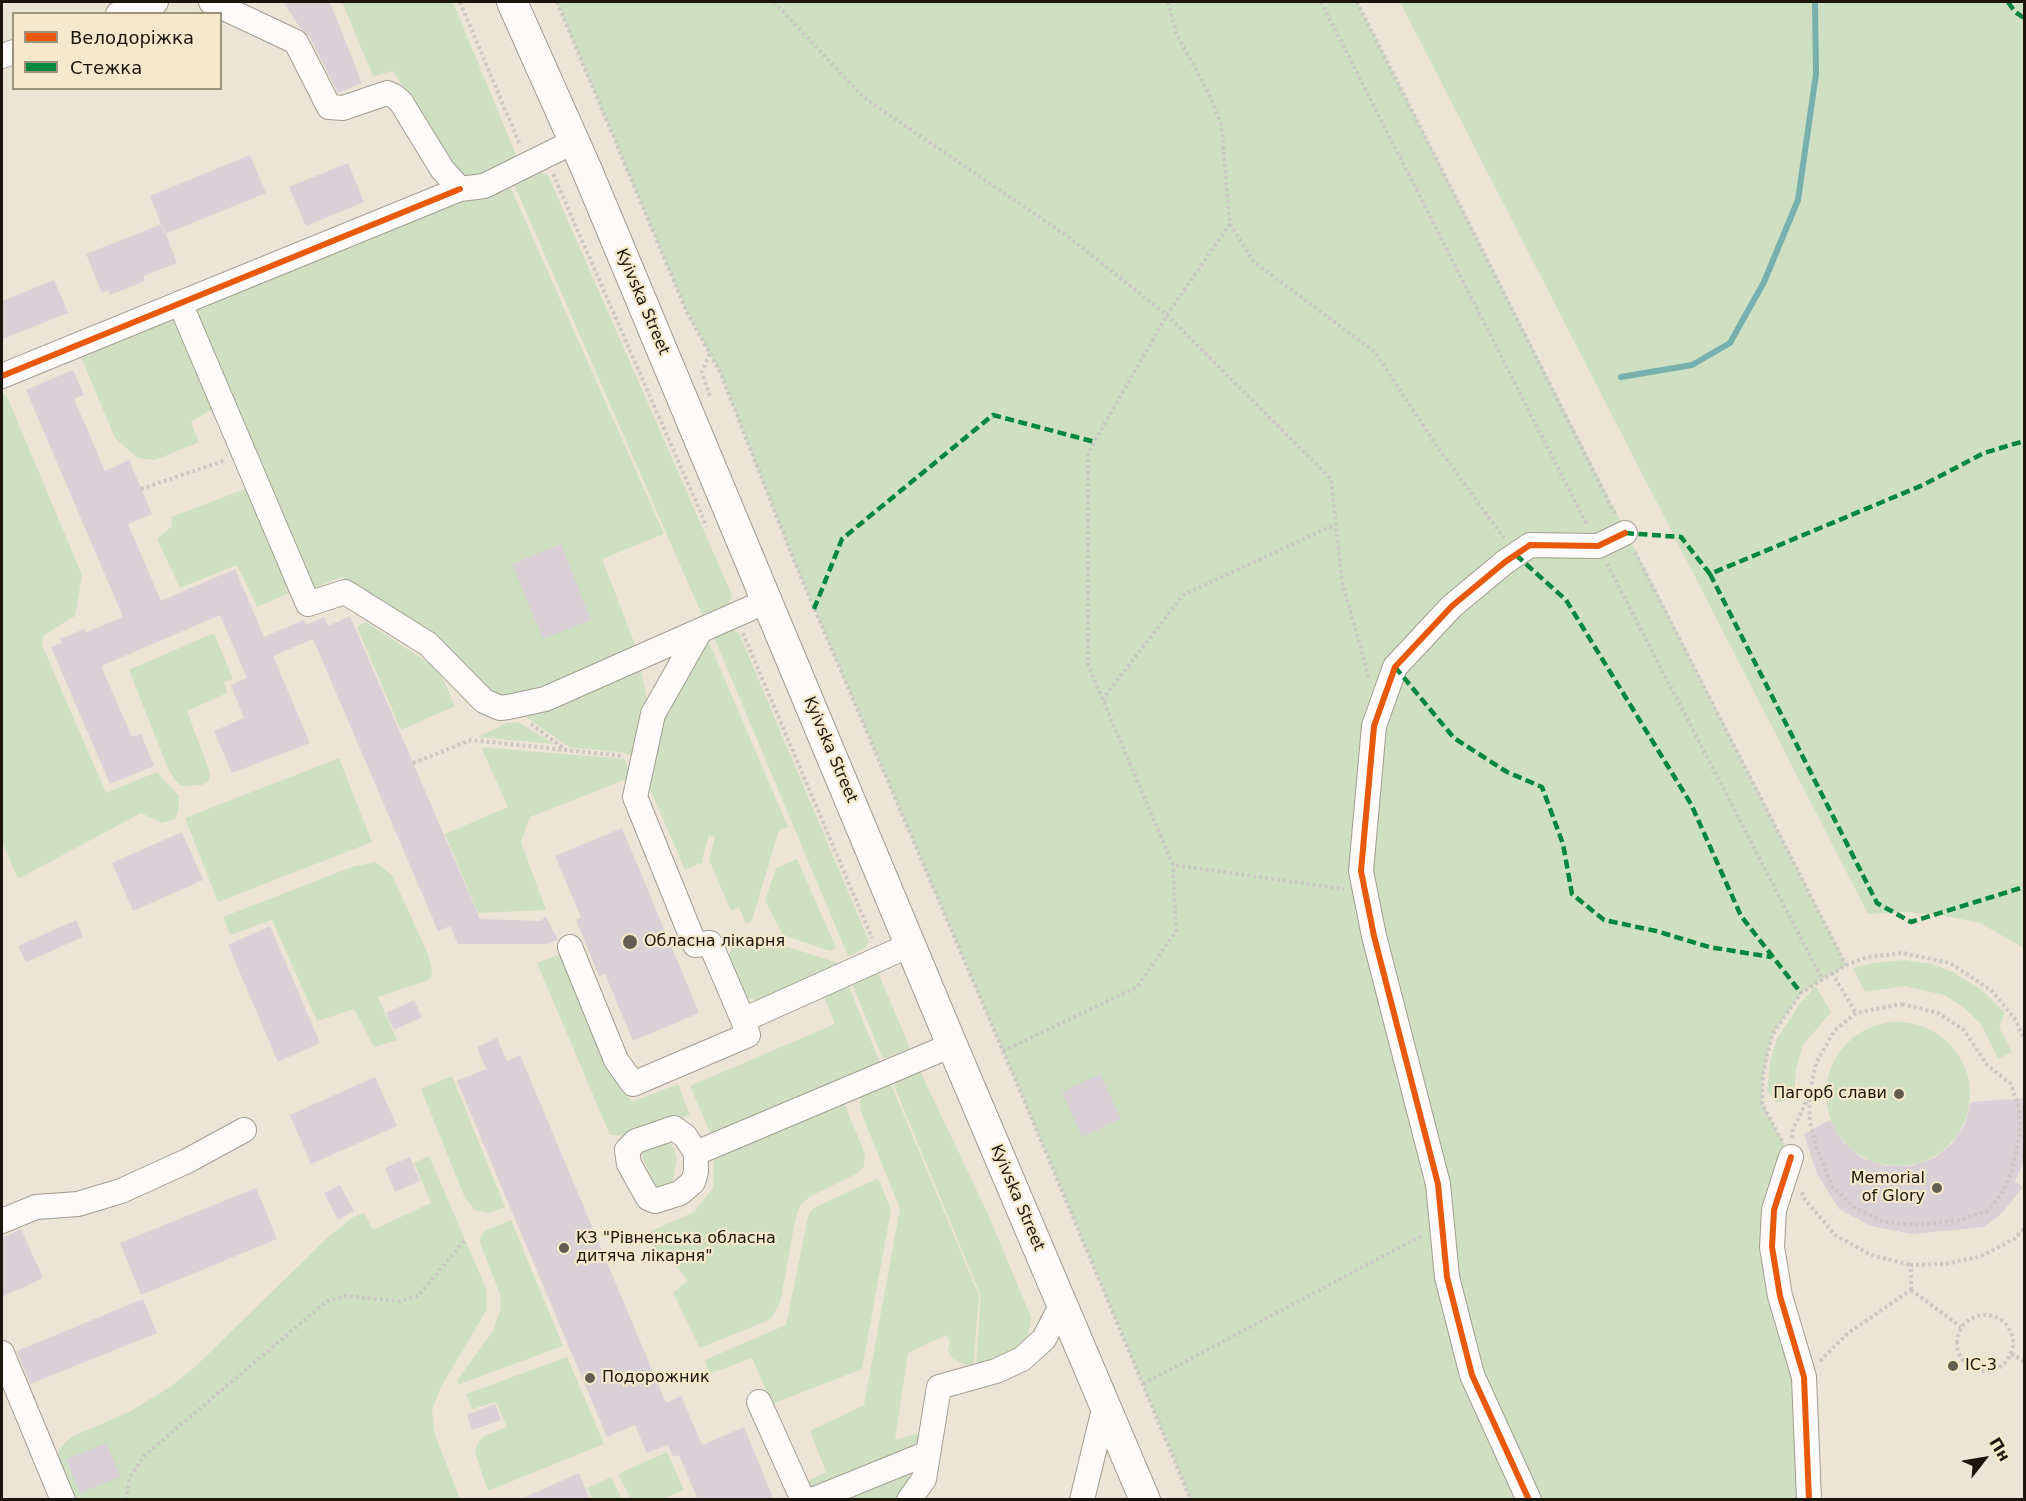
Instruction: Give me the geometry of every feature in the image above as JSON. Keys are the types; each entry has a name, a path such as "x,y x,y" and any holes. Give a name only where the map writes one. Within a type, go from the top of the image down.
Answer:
{"main road":[{"name":"Kyivska Street","path":"512,2 574,141 754,607 910,945 1145,1500"}],"street":[{"path":"124,12 156,2"},
{"path":"211,2 296,42 329,107 344,108 387,93 394,96 401,102 442,169 460,189"},
{"path":"2,376 460,189 484,186 574,141"},
{"path":"180,303 308,604 345,592 428,644 484,701 500,708 508,708 545,699 687,632 754,607"},
{"path":"1529,1500 1472,1375 1447,1277 1438,1184 1366,892 1362,860 1374,726 1395,667 1452,606 1516,555 1530,545 1598,546 1625,533"},
{"path":"570,947 616,1060 633,1084 748,1035 710,944 695,945 635,797 653,714 687,632"},
{"path":"743,1020 910,945"},
{"path":"696,1153 952,1045"},
{"path":"2,1221 36,1207 78,1204 121,1191 188,1161 244,1130"},
{"path":"1791,1157 1774,1210 1772,1246 1780,1296 1804,1377 1809,1500"},
{"path":"909,1500 924,1479 939,1387 996,1371 1022,1359 1044,1339 1062,1304"},
{"path":"2,1353 63,1500"},
{"path":"759,1402 803,1500"},
{"path":"1082,1500 1105,1405"},
{"path":"812,1500 928,1454"}],"path":[{"path":"460,2 529,164 551,168 710,536"},
{"path":"557,2 687,310 720,372 795,563 1191,1500"},
{"path":"774,2 863,97 1067,236 1167,315 1331,479 1342,581 1365,668 1381,706"},
{"path":"1168,2 1176,33 1207,90 1221,123 1230,224 1254,261 1375,352 1436,445 1516,555"},
{"path":"1321,2 1822,979"},
{"path":"1357,2 1846,965"},
{"path":"1003,1051 1137,987 1176,931 1173,865 1088,665 1088,453 1167,315 1230,224"},
{"path":"141,489 244,453"},
{"path":"1102,700 1183,595 1336,524"},
{"path":"754,607 743,632 880,958"},
{"path":"508,708 567,750"},
{"path":"413,763 471,740 627,757 640,776"},
{"path":"1173,865 1366,892"},
{"path":"2025,1039 2015,1019 1992,991 1950,963 1903,953 1868,957 1846,965 1801,993 1772,1035 1763,1074 1762,1104 1791,1157 1804,1198 1835,1235 1870,1255 1911,1265 1946,1264 1982,1256 2014,1239 2025,1229"},
{"path":"1833,973 1856,1013"},
{"path":"1791,1157 1793,1129 1809,1096 1816,1063 1834,1031 1856,1013 1902,1004 1938,1013 1964,1030 1987,1065 2011,1084 2019,1108 2020,1133 2012,1170 2003,1192 1988,1211 1960,1220 1919,1226 1884,1222 1855,1208 1832,1186 1816,1146 1810,1122 1809,1096"},
{"path":"1143,1384 1442,1225"},
{"path":"126,1500 130,1477 144,1456 327,1301 345,1296 399,1301 418,1296 466,1239"},
{"path":"1911,1265 1911,1290"},
{"path":"1804,1377 1848,1333 1911,1290"},
{"path":"1911,1290 1961,1327"},
{"path":"1984,1314 2002,1320 2012,1335 2011,1354 2006,1362 1989,1371 1970,1367 1958,1353 1958,1335 1961,1327 1976,1316 1984,1314"},
{"path":"2011,1354 2025,1361"}],"green space":[{"path":"342,2 453,2 517,157 481,177 466,177 451,166 393,71 373,76"},
{"path":"557,2 1357,2 1846,965 1801,993 1772,1035 1763,1074 1762,1104 1791,1157 1774,1210 1804,1377 1809,1499 1191,1499 795,563 720,372 686,310"},
{"path":"1400,2 2024,2 2024,948 1980,923 1941,915 1904,912 1868,914"},
{"path":"536,171 548,175 732,595 728,604 702,615 513,182"},
{"path":"509,184 664,534 602,559 636,647 541,688 501,697 493,695 341,577 305,592 186,307 463,193"},
{"path":"176,312 217,406 191,422 199,442 155,460 138,458 115,438 78,350"},
{"path":"6,394 82,575 75,616 44,635 42,645 106,793 157,772 179,796 179,808 175,819 162,823 141,813 18,879 2,842 2,396"},
{"path":"253,486 296,590 257,607 237,565 180,588 157,539 172,526 171,517"},
{"path":"366,622 433,666 443,679 455,706 401,730 357,627"},
{"path":"732,629 739,633 869,941 866,948 848,956 714,637"},
{"path":"214,633 233,679 224,682 227,693 187,711 210,773 209,781 202,785 181,786 167,766 129,670"},
{"path":"708,640 788,827 779,830 752,920 746,924 739,907 731,911 709,860 715,837 709,835 703,862 685,870 647,782 662,719"},
{"path":"640,665 650,714 638,759 625,753 569,747 526,717"},
{"path":"518,722 554,744 478,737 507,723"},
{"path":"481,747 624,759 632,777 530,817 521,842 546,910 478,913 445,834 508,807"},
{"path":"339,758 372,842 218,902 185,818"},
{"path":"797,859 836,948 830,951 783,935 765,901 776,868"},
{"path":"375,862 392,875 428,954 432,969 431,977 426,981 378,997 397,1040 374,1047 354,1009 317,1021 272,920 230,935 223,917 352,867"},
{"path":"754,936 838,963 762,1001 746,998 729,958 731,949 738,942"},
{"path":"566,952 617,1082 632,1102 678,1084 690,1115 628,1136 610,1135 537,963"},
{"path":"1905,960 1931,964 1953,972 1982,990 2005,1013 1999,1027 2012,1052 1998,1059 1981,1024 1963,1007 1944,995 1904,986 1865,992 1853,968 1873,963"},
{"path":"877,970 910,1048 883,1059 851,981"},
{"path":"847,982 880,1063 712,1137 690,1086 835,1024 823,994"},
{"path":"1816,986 1831,1012 1803,1045 1796,1069 1794,1100 1776,1102 1767,1091 1770,1062 1777,1039 1800,1003"},
{"path":"1898,1022 1926,1027 1949,1043 1965,1066 1970,1094 1965,1122 1949,1145 1926,1161 1898,1166 1870,1161 1847,1145 1831,1122 1826,1094 1831,1066 1847,1043 1870,1027"},
{"path":"920,1071 988,1214 1031,1317 1028,1336 1011,1353 976,1366 981,1296 893,1083"},
{"path":"452,1076 505,1207 488,1213 475,1210 465,1198 421,1089"},
{"path":"891,1084 979,1296 973,1368 953,1359 948,1351 950,1342 946,1335 908,1353 895,1440 920,1433 918,1445 808,1490 805,1482 826,1472 810,1431 864,1405 900,1209 861,1112 860,1102 861,1097"},
{"path":"844,1103 865,1154 864,1166 858,1173 809,1197 800,1206 796,1216 780,1303 771,1319 700,1348 673,1293 687,1281 675,1263 658,1256 647,1233 694,1212 713,1188 714,1158"},
{"path":"667,1135 677,1157 673,1181 656,1188 638,1147"},
{"path":"429,1156 486,1288 487,1309 441,1387 432,1410 435,1435 460,1499 68,1499 53,1465 60,1448 71,1437 129,1412 170,1387 196,1366 326,1239 353,1217 364,1213 373,1230 431,1203 414,1163"},
{"path":"878,1178 891,1210 862,1369 772,1404 752,1358 709,1374 705,1360 786,1325 808,1217 812,1209"},
{"path":"511,1220 563,1346 457,1385 458,1379 493,1331 501,1308 500,1294 480,1243 481,1235 486,1230"},
{"path":"567,1357 604,1444 488,1491 475,1453 477,1445 482,1437 507,1427 496,1402 472,1409 466,1394"},
{"path":"667,1452 684,1490 663,1499 631,1499 618,1474"},
{"path":"910,1473 909,1480 897,1499 834,1500"},
{"path":"611,1477 622,1499 592,1499 587,1488"}],"building":[{"path":"284,2 330,2 362,83 338,93 309,36 300,28"},
{"path":"250,155 266,193 165,234 150,196"},
{"path":"348,163 364,202 306,226 289,187"},
{"path":"162,224 177,263 143,276 145,281 110,295 108,290 102,293 86,254"},
{"path":"54,280 68,313 2,339 2,301"},
{"path":"73,370 84,395 74,399 105,471 129,460 152,514 128,524 161,601 235,569 264,637 304,620 306,625 324,617 328,626 350,616 480,919 540,921 546,917 558,940 547,944 458,944 450,926 438,931 313,639 273,656 310,743 232,773 214,731 244,718 231,685 247,678 220,615 101,666 132,737 141,734 154,766 110,784 51,647 62,643 60,639 84,629 85,633 123,617 26,390"},
{"path":"561,544 591,620 543,639 512,564"},
{"name":"Обласна лікарня","path":"622,828 699,1013 633,1041 605,974 599,976 576,920 581,917 555,856"},
{"path":"182,832 203,880 133,911 112,863"},
{"path":"76,920 83,937 26,962 18,946"},
{"path":"270,926 320,1043 278,1062 228,945"},
{"path":"414,1000 422,1017 394,1030 386,1013"},
{"name":"КЗ \"Рівненська обласна дитяча лікарня\"","path":"497,1038 507,1061 520,1055 666,1403 681,1396 702,1445 744,1427 774,1500 698,1500 679,1455 673,1457 668,1445 647,1453 635,1425 607,1437 457,1081 486,1069 477,1047"},
{"path":"1100,1074 1121,1119 1082,1137 1062,1092"},
{"path":"375,1077 397,1126 311,1164 290,1115"},
{"path":"2025,1098 2025,1159 2015,1181 2023,1187 2002,1213 1984,1227 1912,1234 1871,1226 1839,1209 1817,1174 1804,1134 1830,1120 1843,1142 1862,1158 1886,1166 1911,1166 1934,1158 1952,1144 1965,1124 1971,1102"},
{"path":"410,1157 420,1181 395,1192 385,1168"},
{"path":"340,1185 354,1211 338,1220 324,1193"},
{"path":"256,1188 277,1239 141,1295 120,1243"},
{"path":"21,1229 43,1278 2,1297 2,1238"},
{"path":"143,1299 157,1333 30,1384 17,1351"},
{"path":"495,1404 501,1420 472,1430 467,1415"},
{"path":"107,1443 120,1477 80,1493 66,1459"},
{"path":"579,1473 590,1500 519,1500"}],"waterway":[{"path":"1621,377 1692,365 1730,343 1764,282 1798,200 1816,74 1815,2"}],"marked path":[{"path":"2008,2 2015,12 2024,18"},
{"path":"814,609 842,539 993,415 1095,442"},
{"path":"1625,533 1681,537 1710,574 1923,485 1984,453 2024,441"},
{"path":"1516,555 1566,600 1691,804 1741,916 1801,993"},
{"path":"1710,574 1877,903 1911,922 2024,887"},
{"path":"1395,667 1454,738 1507,772 1542,787 1563,844 1572,894 1604,920 1656,931 1709,947 1771,957"}],"cycle path":[{"path":"2,376 460,189"},
{"path":"1529,1500 1472,1375 1447,1277 1438,1184 1374,936 1361,871 1374,726 1395,667 1452,606 1505,562 1530,545 1598,546 1625,533"},
{"path":"1791,1157 1774,1210 1772,1247 1780,1296 1804,1377 1809,1500"}],"place":[{"name":"Обласна лікарня","path":"630,942"},
{"name":"Пагорб слави","path":"1899,1094"},
{"name":"Memorial of Glory","path":"1937,1188"},
{"name":"КЗ \"Рівненська обласна дитяча лікарня\"","path":"564,1248"},
{"name":"ІС-3","path":"1953,1366"},
{"name":"Подорожник","path":"590,1378"}]}
